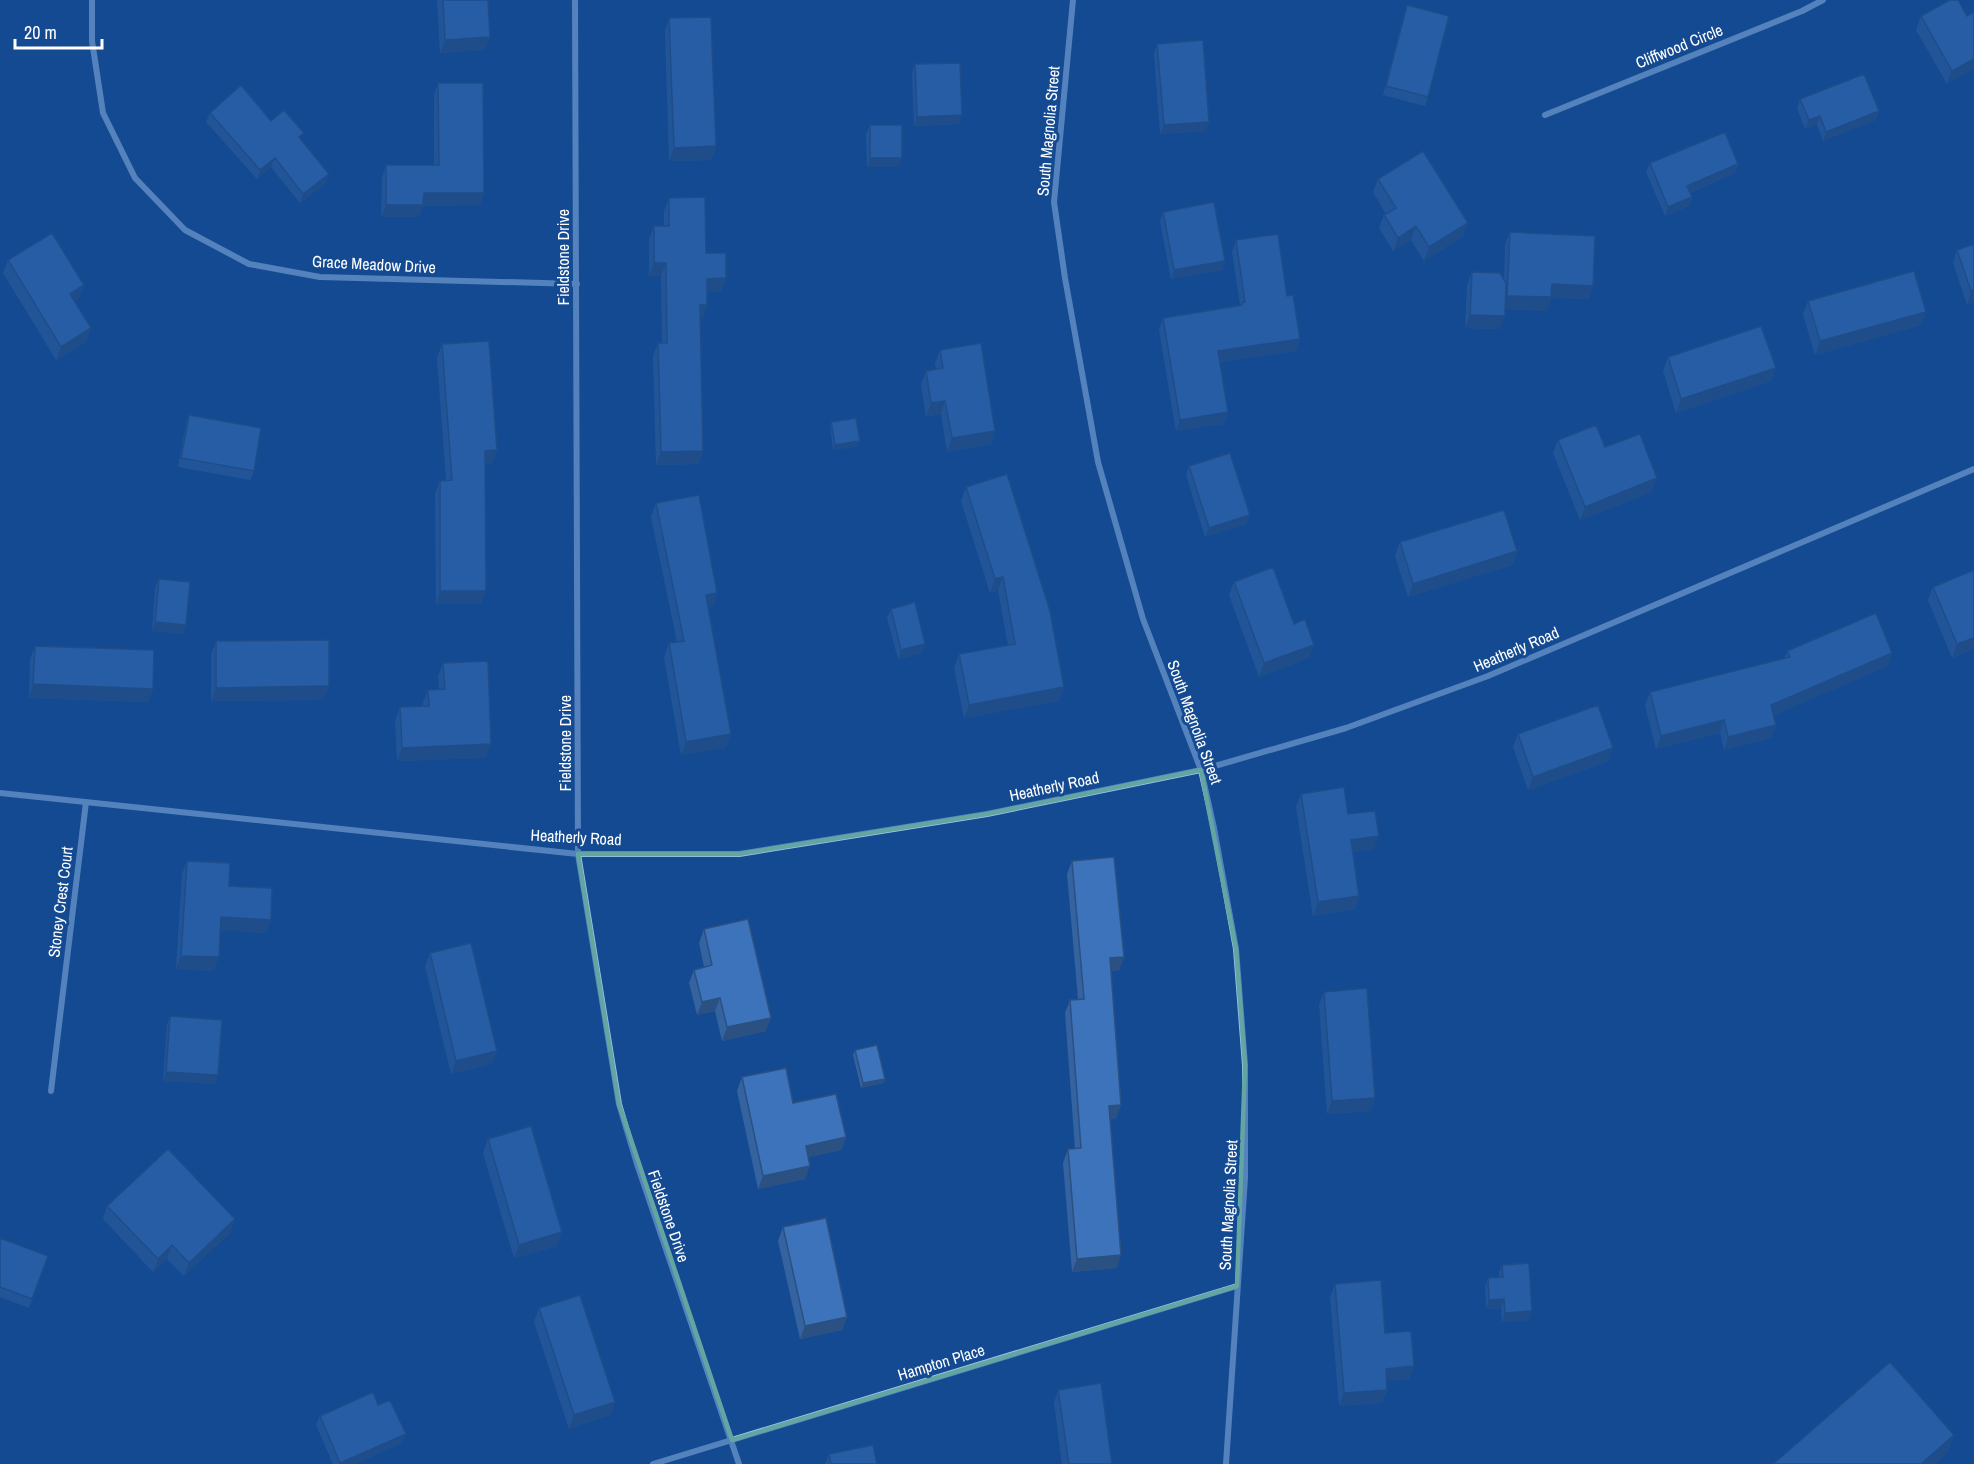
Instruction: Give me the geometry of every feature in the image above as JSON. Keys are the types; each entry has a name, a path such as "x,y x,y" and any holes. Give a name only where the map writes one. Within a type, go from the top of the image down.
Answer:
{"street":[{"name":"Grace Meadow Drive","path":"92,0 92,41 103,113 135,178 185,230 249,264 320,277 577,284"},
{"name":"Fieldstone Drive","path":"575,0 578,854 619,1104 637,1164 739,1464"},
{"name":"South Magnolia Street","path":"1073,0 1054,202 1065,278 1098,462 1143,619 1201,770 1236,949 1245,1065 1245,1178 1226,1464"},
{"name":"Cliffwood Circle","path":"1545,115 1823,0"},
{"name":"Heatherly Road","path":"86,802 578,854 739,854 987,814 1201,770 1346,728 1488,676 1974,469"},
{"path":"0,793 86,802"},
{"name":"Stoney Crest Court","path":"51,1091 86,802"},
{"name":"Hampton Place","path":"653,1464 1237,1286"}],"highlighted area":[{"path":"1201,770 1236,949 1245,1065 1237,1286 732,1440 619,1104 578,854 739,854 987,814"}],"building":[{"path":"443,0 488,0 490,37 445,40"},
{"path":"1950,0 1958,0 1967,16 1974,12 1974,59 1952,71 1921,16"},
{"path":"1407,5 1449,16 1428,97 1386,86"},
{"path":"711,17 716,146 674,148 669,18"},
{"path":"1203,40 1209,122 1164,125 1157,44"},
{"path":"960,63 962,115 917,117 915,64"},
{"path":"1864,74 1879,111 1826,132 1820,116 1809,120 1800,99"},
{"path":"438,83 483,83 484,193 424,193 423,205 386,205 386,165 439,165"},
{"path":"241,85 271,121 284,110 304,133 299,137 329,174 303,194 275,158 260,170 210,113"},
{"path":"870,125 902,125 902,158 870,158"},
{"path":"1725,132 1738,164 1687,186 1692,197 1668,207 1650,163"},
{"path":"1423,151 1468,223 1429,247 1416,226 1398,238 1384,215 1396,208 1378,179"},
{"path":"705,197 706,253 726,253 726,278 707,279 707,305 700,305 703,451 661,452 658,343 667,343 666,263 654,263 654,226 669,226 669,198"},
{"path":"1214,202 1225,261 1174,270 1163,212"},
{"path":"1510,232 1595,236 1593,286 1552,284 1551,297 1507,296"},
{"path":"52,233 84,285 70,294 91,328 61,347 8,260"},
{"path":"1278,234 1287,296 1293,295 1300,339 1218,351 1228,412 1180,420 1163,318 1242,305 1245,302 1236,240"},
{"path":"1974,244 1974,290 1971,291 1957,250"},
{"path":"1914,271 1926,312 1820,341 1808,301"},
{"path":"1472,272 1500,273 1506,283 1505,316 1470,315"},
{"path":"1761,326 1776,368 1681,399 1668,357"},
{"path":"489,341 497,450 485,451 486,591 440,591 440,481 452,480 442,344"},
{"path":"981,343 995,431 952,438 945,401 931,403 926,371 943,368 940,350"},
{"path":"189,415 261,428 254,471 181,458"},
{"path":"856,418 860,441 835,445 831,422"},
{"path":"1596,425 1605,447 1640,434 1657,478 1585,507 1558,440"},
{"path":"1230,453 1250,515 1209,528 1189,466"},
{"path":"1007,474 1050,611 1064,687 969,705 959,654 1015,644 1003,577 995,579 966,487"},
{"path":"699,495 717,593 706,595 731,734 686,742 669,643 684,641 656,503"},
{"path":"1504,510 1517,551 1413,584 1400,542"},
{"path":"1273,567 1294,624 1305,619 1314,645 1264,663 1234,582"},
{"path":"1974,570 1974,638 1957,644 1933,587"},
{"path":"159,579 190,582 186,625 155,622"},
{"path":"915,602 925,644 901,650 891,609"},
{"path":"1876,613 1892,653 1771,705 1776,725 1728,737 1724,720 1661,736 1650,692 1790,657 1787,651"},
{"path":"329,640 329,686 216,688 216,641"},
{"path":"35,646 154,650 153,689 33,684"},
{"path":"488,661 491,744 402,748 400,707 429,706 428,690 445,689 443,663"},
{"path":"1598,705 1613,748 1533,777 1518,734"},
{"path":"1344,787 1348,814 1375,811 1379,836 1351,840 1359,896 1318,902 1301,794"},
{"path":"1114,857 1124,957 1110,958 1121,1105 1109,1106 1121,1255 1077,1259 1068,1149 1081,1148 1070,1000 1084,999 1072,861"},
{"path":"187,861 230,863 229,886 272,888 271,920 221,917 219,957 181,956"},
{"path":"748,919 771,1018 727,1027 720,998 702,1002 694,970 712,965 704,929"},
{"path":"471,943 497,1051 456,1061 430,953"},
{"path":"1367,988 1375,1098 1332,1101 1324,992"},
{"path":"170,1016 222,1020 218,1075 166,1072"},
{"path":"877,1045 885,1079 863,1083 855,1050"},
{"path":"786,1068 793,1103 836,1094 846,1137 806,1146 810,1166 763,1176 742,1077"},
{"path":"531,1126 562,1232 519,1245 488,1139"},
{"path":"168,1149 235,1219 189,1263 172,1245 158,1259 107,1206"},
{"path":"826,1218 847,1317 805,1326 783,1227"},
{"path":"0,1238 48,1256 32,1299 0,1287"},
{"path":"1529,1263 1532,1311 1505,1313 1504,1299 1489,1300 1488,1278 1503,1277 1502,1265"},
{"path":"1381,1280 1385,1333 1411,1331 1414,1366 1386,1369 1387,1390 1344,1393 1335,1284"},
{"path":"580,1295 615,1402 574,1415 539,1308"},
{"path":"1890,1362 1954,1435 1921,1464 1773,1464"},
{"path":"1101,1383 1112,1464 1069,1464 1058,1390"},
{"path":"373,1392 378,1405 390,1400 406,1434 340,1463 320,1416"},
{"path":"873,1445 877,1464 831,1464 829,1454"}]}
